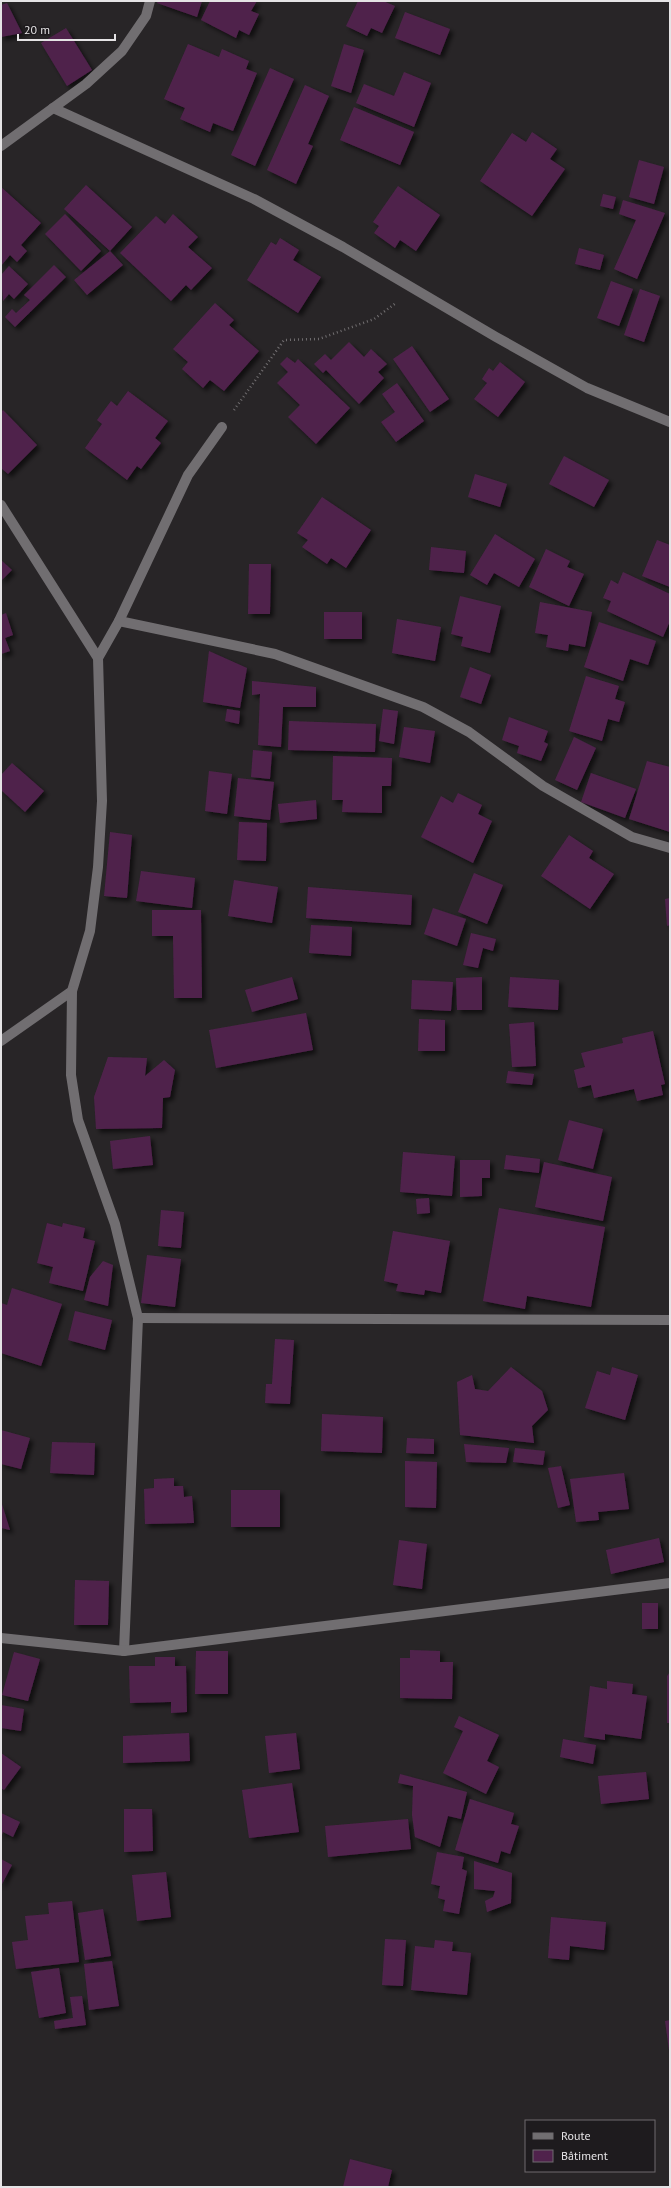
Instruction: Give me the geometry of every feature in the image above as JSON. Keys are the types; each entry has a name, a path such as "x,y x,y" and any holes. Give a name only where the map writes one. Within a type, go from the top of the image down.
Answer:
{"street":[{"path":"1,146 86,84 122,51 146,16 150,1"},
{"path":"53,108 254,199 343,247 587,388 670,422"},
{"path":"98,658 119,621 188,475 222,427"},
{"path":"1,505 98,658 102,801 98,867 90,931 72,991 71,1075 78,1120 115,1224 138,1318 124,1651"},
{"path":"119,621 275,654 423,707 469,732 543,786 632,837 670,848"},
{"path":"1,1041 72,991"},
{"path":"138,1318 670,1320"},
{"path":"1,1638 124,1651 670,1583"}],"path":[{"path":"222,427 284,340 319,339 374,319 416,290"}],"building":[{"path":"158,1 202,1 197,17 157,3"},
{"path":"210,1 257,1 251,11 259,14 249,35 239,30 236,38 201,20"},
{"path":"358,1 383,1 395,6 382,33 371,28 367,36 346,26"},
{"path":"7,3 22,33 1,37 1,5"},
{"path":"405,12 450,29 440,55 395,38"},
{"path":"66,28 92,70 67,86 41,43"},
{"path":"188,44 219,57 222,49 249,61 246,69 257,73 233,131 213,123 210,132 180,119 185,108 164,99"},
{"path":"344,44 364,50 351,93 331,86"},
{"path":"270,68 294,79 255,166 231,155"},
{"path":"404,72 431,83 414,127 356,103 364,84 394,96"},
{"path":"305,85 329,96 308,144 313,146 296,184 267,170"},
{"path":"354,107 414,132 400,165 340,140"},
{"path":"532,132 557,149 550,159 565,169 532,216 480,181 512,133 526,142"},
{"path":"639,160 664,167 654,204 629,197"},
{"path":"86,185 132,227 110,251 64,209"},
{"path":"398,186 440,215 416,251 400,240 395,248 374,233 379,226 373,222"},
{"path":"1,187 41,223 21,245 27,251 17,262 10,255 1,266"},
{"path":"603,194 616,197 613,209 600,206"},
{"path":"623,200 665,213 637,279 614,269 636,220 619,214"},
{"path":"65,214 101,251 81,271 45,234"},
{"path":"173,214 198,237 188,247 212,268 191,290 186,285 171,301 120,253 156,216 165,224"},
{"path":"280,238 299,250 293,260 321,277 298,313 247,280 271,242 276,245"},
{"path":"579,248 604,255 600,270 575,264"},
{"path":"110,251 123,265 87,295 74,280"},
{"path":"54,265 66,277 15,327 5,317 12,309 16,313 30,300 24,295"},
{"path":"9,266 28,284 14,299 9,294 3,301 1,275"},
{"path":"611,281 633,289 619,326 597,318"},
{"path":"640,289 660,296 644,342 624,335"},
{"path":"215,303 234,320 229,325 259,351 224,391 210,380 203,388 182,369 188,362 173,349"},
{"path":"349,342 364,357 371,349 387,364 378,372 384,378 359,404 326,370 323,373 314,364 325,354 331,360"},
{"path":"412,346 449,399 430,412 393,359"},
{"path":"287,357 295,363 298,359 350,408 316,444 288,417 300,405 277,383 288,372 280,364"},
{"path":"500,362 525,382 498,417 474,399 487,383 482,379 489,368 493,371"},
{"path":"397,383 424,421 396,442 381,422 395,412 382,394"},
{"path":"128,391 168,421 155,438 161,443 141,469 137,466 127,480 85,448 102,424 97,420 111,401 117,406"},
{"path":"3,410 37,445 8,474 1,468 1,412"},
{"path":"564,456 609,480 594,507 549,484"},
{"path":"475,474 507,484 500,507 468,497"},
{"path":"322,497 371,530 346,568 331,558 327,564 302,547 308,540 297,533"},
{"path":"495,534 535,559 519,587 494,573 487,585 470,575"},
{"path":"657,540 670,545 670,587 642,576"},
{"path":"431,547 466,551 464,573 429,570"},
{"path":"546,549 570,561 567,567 584,574 569,606 529,587"},
{"path":"1,560 12,570 1,581"},
{"path":"249,564 271,564 270,614 248,614"},
{"path":"623,572 670,594 670,621 663,637 607,611 611,601 603,598 611,580 618,584"},
{"path":"460,596 501,606 490,653 461,646 463,637 451,634"},
{"path":"540,602 592,612 585,647 569,644 568,651 546,647 548,635 535,633"},
{"path":"324,612 362,612 362,639 324,639"},
{"path":"6,613 13,635 5,638 10,651 1,654 1,615"},
{"path":"397,619 441,627 435,661 392,653"},
{"path":"599,622 656,641 648,665 630,659 623,681 584,667"},
{"path":"209,651 247,668 240,708 203,702"},
{"path":"470,667 491,675 481,704 460,697"},
{"path":"586,676 619,686 615,699 625,702 619,722 608,719 602,741 569,731"},
{"path":"252,681 316,687 316,707 283,707 281,747 258,745 260,694 252,695"},
{"path":"227,709 240,711 239,724 225,721"},
{"path":"383,709 398,711 394,744 379,741"},
{"path":"509,717 548,731 544,742 548,744 541,761 517,753 519,746 502,740"},
{"path":"289,721 376,724 375,752 288,750"},
{"path":"404,727 435,731 430,763 399,757"},
{"path":"574,737 596,748 577,790 555,780"},
{"path":"253,750 272,752 270,779 251,777"},
{"path":"333,756 392,758 391,786 382,786 382,813 342,812 343,800 332,800"},
{"path":"647,761 670,767 670,832 629,819"},
{"path":"12,763 44,791 25,812 1,790 1,775"},
{"path":"209,771 232,774 227,814 205,811"},
{"path":"591,773 636,789 625,818 581,802"},
{"path":"238,778 274,782 270,820 234,816"},
{"path":"458,793 482,805 478,814 492,821 473,863 421,837 441,796 453,803"},
{"path":"316,800 317,819 280,823 278,804"},
{"path":"239,822 267,823 266,861 237,860"},
{"path":"110,832 132,835 127,898 104,896"},
{"path":"569,835 593,851 589,858 614,874 590,909 541,876"},
{"path":"141,871 195,878 192,908 136,901"},
{"path":"474,873 503,885 487,924 458,912"},
{"path":"234,880 278,887 272,923 228,916"},
{"path":"308,887 412,895 411,925 306,918"},
{"path":"670,898 670,925 667,926 665,899"},
{"path":"433,908 466,919 457,946 424,934"},
{"path":"152,910 201,910 202,998 174,998 173,936 152,936"},
{"path":"311,925 352,927 351,956 309,953"},
{"path":"471,933 496,939 493,951 483,948 478,968 463,965"},
{"path":"292,977 298,999 252,1012 245,990"},
{"path":"482,977 482,1010 457,1010 456,978"},
{"path":"510,977 559,980 558,1010 508,1007"},
{"path":"412,980 453,982 451,1011 411,1009"},
{"path":"306,1013 313,1050 216,1068 209,1030"},
{"path":"419,1019 445,1020 445,1051 418,1051"},
{"path":"534,1022 536,1066 512,1067 509,1024"},
{"path":"653,1031 665,1084 661,1085 663,1095 637,1101 634,1089 594,1098 591,1085 578,1088 574,1070 585,1067 581,1053 623,1043 622,1038"},
{"path":"108,1057 147,1058 145,1076 164,1060 175,1070 170,1097 163,1098 162,1128 96,1129 94,1097"},
{"path":"508,1071 534,1074 532,1085 506,1083"},
{"path":"569,1120 603,1129 593,1169 558,1160"},
{"path":"150,1136 153,1165 113,1169 110,1141"},
{"path":"403,1152 455,1156 452,1196 400,1192"},
{"path":"506,1155 540,1159 539,1173 504,1169"},
{"path":"460,1160 490,1160 490,1178 482,1178 482,1196 460,1197"},
{"path":"544,1162 612,1177 603,1221 535,1207"},
{"path":"429,1198 430,1213 417,1214 416,1199"},
{"path":"499,1208 605,1227 591,1307 527,1296 525,1309 483,1301"},
{"path":"161,1210 184,1212 181,1248 158,1246"},
{"path":"47,1223 62,1227 63,1223 85,1228 83,1238 95,1241 83,1291 49,1283 53,1267 37,1263"},
{"path":"393,1231 450,1241 441,1293 425,1290 424,1295 396,1291 398,1284 384,1281"},
{"path":"147,1255 181,1259 175,1307 141,1303"},
{"path":"103,1261 113,1265 108,1306 84,1300 90,1277"},
{"path":"12,1288 62,1304 41,1366 1,1353 1,1303 7,1305"},
{"path":"75,1311 112,1320 105,1350 68,1340"},
{"path":"275,1339 294,1340 290,1404 265,1403 266,1384 272,1384"},
{"path":"511,1367 542,1391 548,1410 532,1426 534,1443 460,1435 457,1382 472,1375 475,1389 488,1391"},
{"path":"612,1367 638,1375 625,1420 585,1408 597,1371 610,1375"},
{"path":"322,1414 383,1417 382,1453 321,1451"},
{"path":"1,1430 30,1438 21,1469 1,1464"},
{"path":"407,1438 434,1439 434,1454 406,1453"},
{"path":"52,1442 95,1443 94,1475 50,1473"},
{"path":"464,1444 509,1448 506,1463 466,1462"},
{"path":"515,1448 545,1451 543,1465 513,1462"},
{"path":"405,1461 437,1462 436,1508 405,1507"},
{"path":"561,1466 570,1505 558,1508 548,1468"},
{"path":"624,1473 629,1509 598,1512 599,1520 576,1522 570,1479"},
{"path":"174,1478 174,1486 183,1486 184,1497 192,1496 194,1523 145,1524 144,1489 154,1488 154,1479"},
{"path":"231,1490 280,1490 280,1527 231,1527"},
{"path":"1,1501 10,1530 1,1528"},
{"path":"659,1538 664,1562 611,1574 606,1550"},
{"path":"399,1540 427,1544 422,1589 393,1585"},
{"path":"75,1580 109,1581 108,1625 74,1625"},
{"path":"642,1603 658,1603 658,1629 642,1629"},
{"path":"410,1650 440,1651 440,1662 453,1662 452,1699 400,1698 400,1658 410,1658"},
{"path":"196,1651 228,1651 228,1694 195,1694"},
{"path":"14,1652 40,1659 28,1701 2,1695"},
{"path":"155,1657 175,1657 175,1666 186,1666 187,1712 171,1713 171,1702 130,1703 129,1666 155,1666"},
{"path":"670,1672 670,1723 667,1723 667,1676"},
{"path":"607,1681 633,1684 632,1694 647,1696 641,1739 605,1734 605,1740 584,1737 590,1686 607,1689"},
{"path":"1,1705 24,1709 21,1731 1,1728"},
{"path":"459,1716 499,1735 487,1761 499,1767 486,1794 443,1773 463,1731 454,1727"},
{"path":"189,1733 190,1761 123,1763 123,1736"},
{"path":"296,1733 300,1769 269,1773 265,1736"},
{"path":"563,1739 596,1745 593,1764 560,1757"},
{"path":"1,1753 21,1767 4,1790 1,1788"},
{"path":"646,1772 649,1799 601,1804 598,1776"},
{"path":"400,1774 467,1792 461,1819 448,1816 440,1847 415,1837 412,1815 413,1786 398,1783"},
{"path":"292,1783 299,1832 249,1838 242,1790"},
{"path":"470,1799 514,1813 511,1824 519,1826 510,1854 501,1851 498,1863 455,1850"},
{"path":"124,1809 152,1809 153,1851 124,1852"},
{"path":"1,1813 20,1822 13,1837 3,1832 1,1837"},
{"path":"408,1819 411,1849 328,1857 325,1826"},
{"path":"437,1852 464,1857 462,1869 467,1871 459,1914 443,1911 445,1900 438,1898 440,1886 431,1884"},
{"path":"1,1859 12,1865 1,1886"},
{"path":"474,1861 512,1873 511,1903 487,1912 485,1901 493,1897 495,1891 474,1889"},
{"path":"166,1872 171,1917 137,1921 132,1875"},
{"path":"72,1901 79,1962 16,1969 12,1942 28,1940 25,1916 49,1914 48,1903"},
{"path":"103,1909 111,1956 85,1960 78,1913"},
{"path":"551,1917 606,1922 604,1950 570,1946 569,1960 548,1958"},
{"path":"385,1939 406,1940 403,1986 382,1985"},
{"path":"435,1940 453,1942 452,1951 471,1953 467,1995 411,1990 415,1946 434,1948"},
{"path":"112,1961 119,2006 89,2010 84,1964"},
{"path":"59,1968 66,2013 39,2018 31,1972"},
{"path":"82,1996 86,2025 55,2029 54,2021 73,2018 70,1997"},
{"path":"670,2020 670,2050 669,2050 665,2021"},
{"path":"350,2159 392,2170 388,2187 343,2187"}]}
